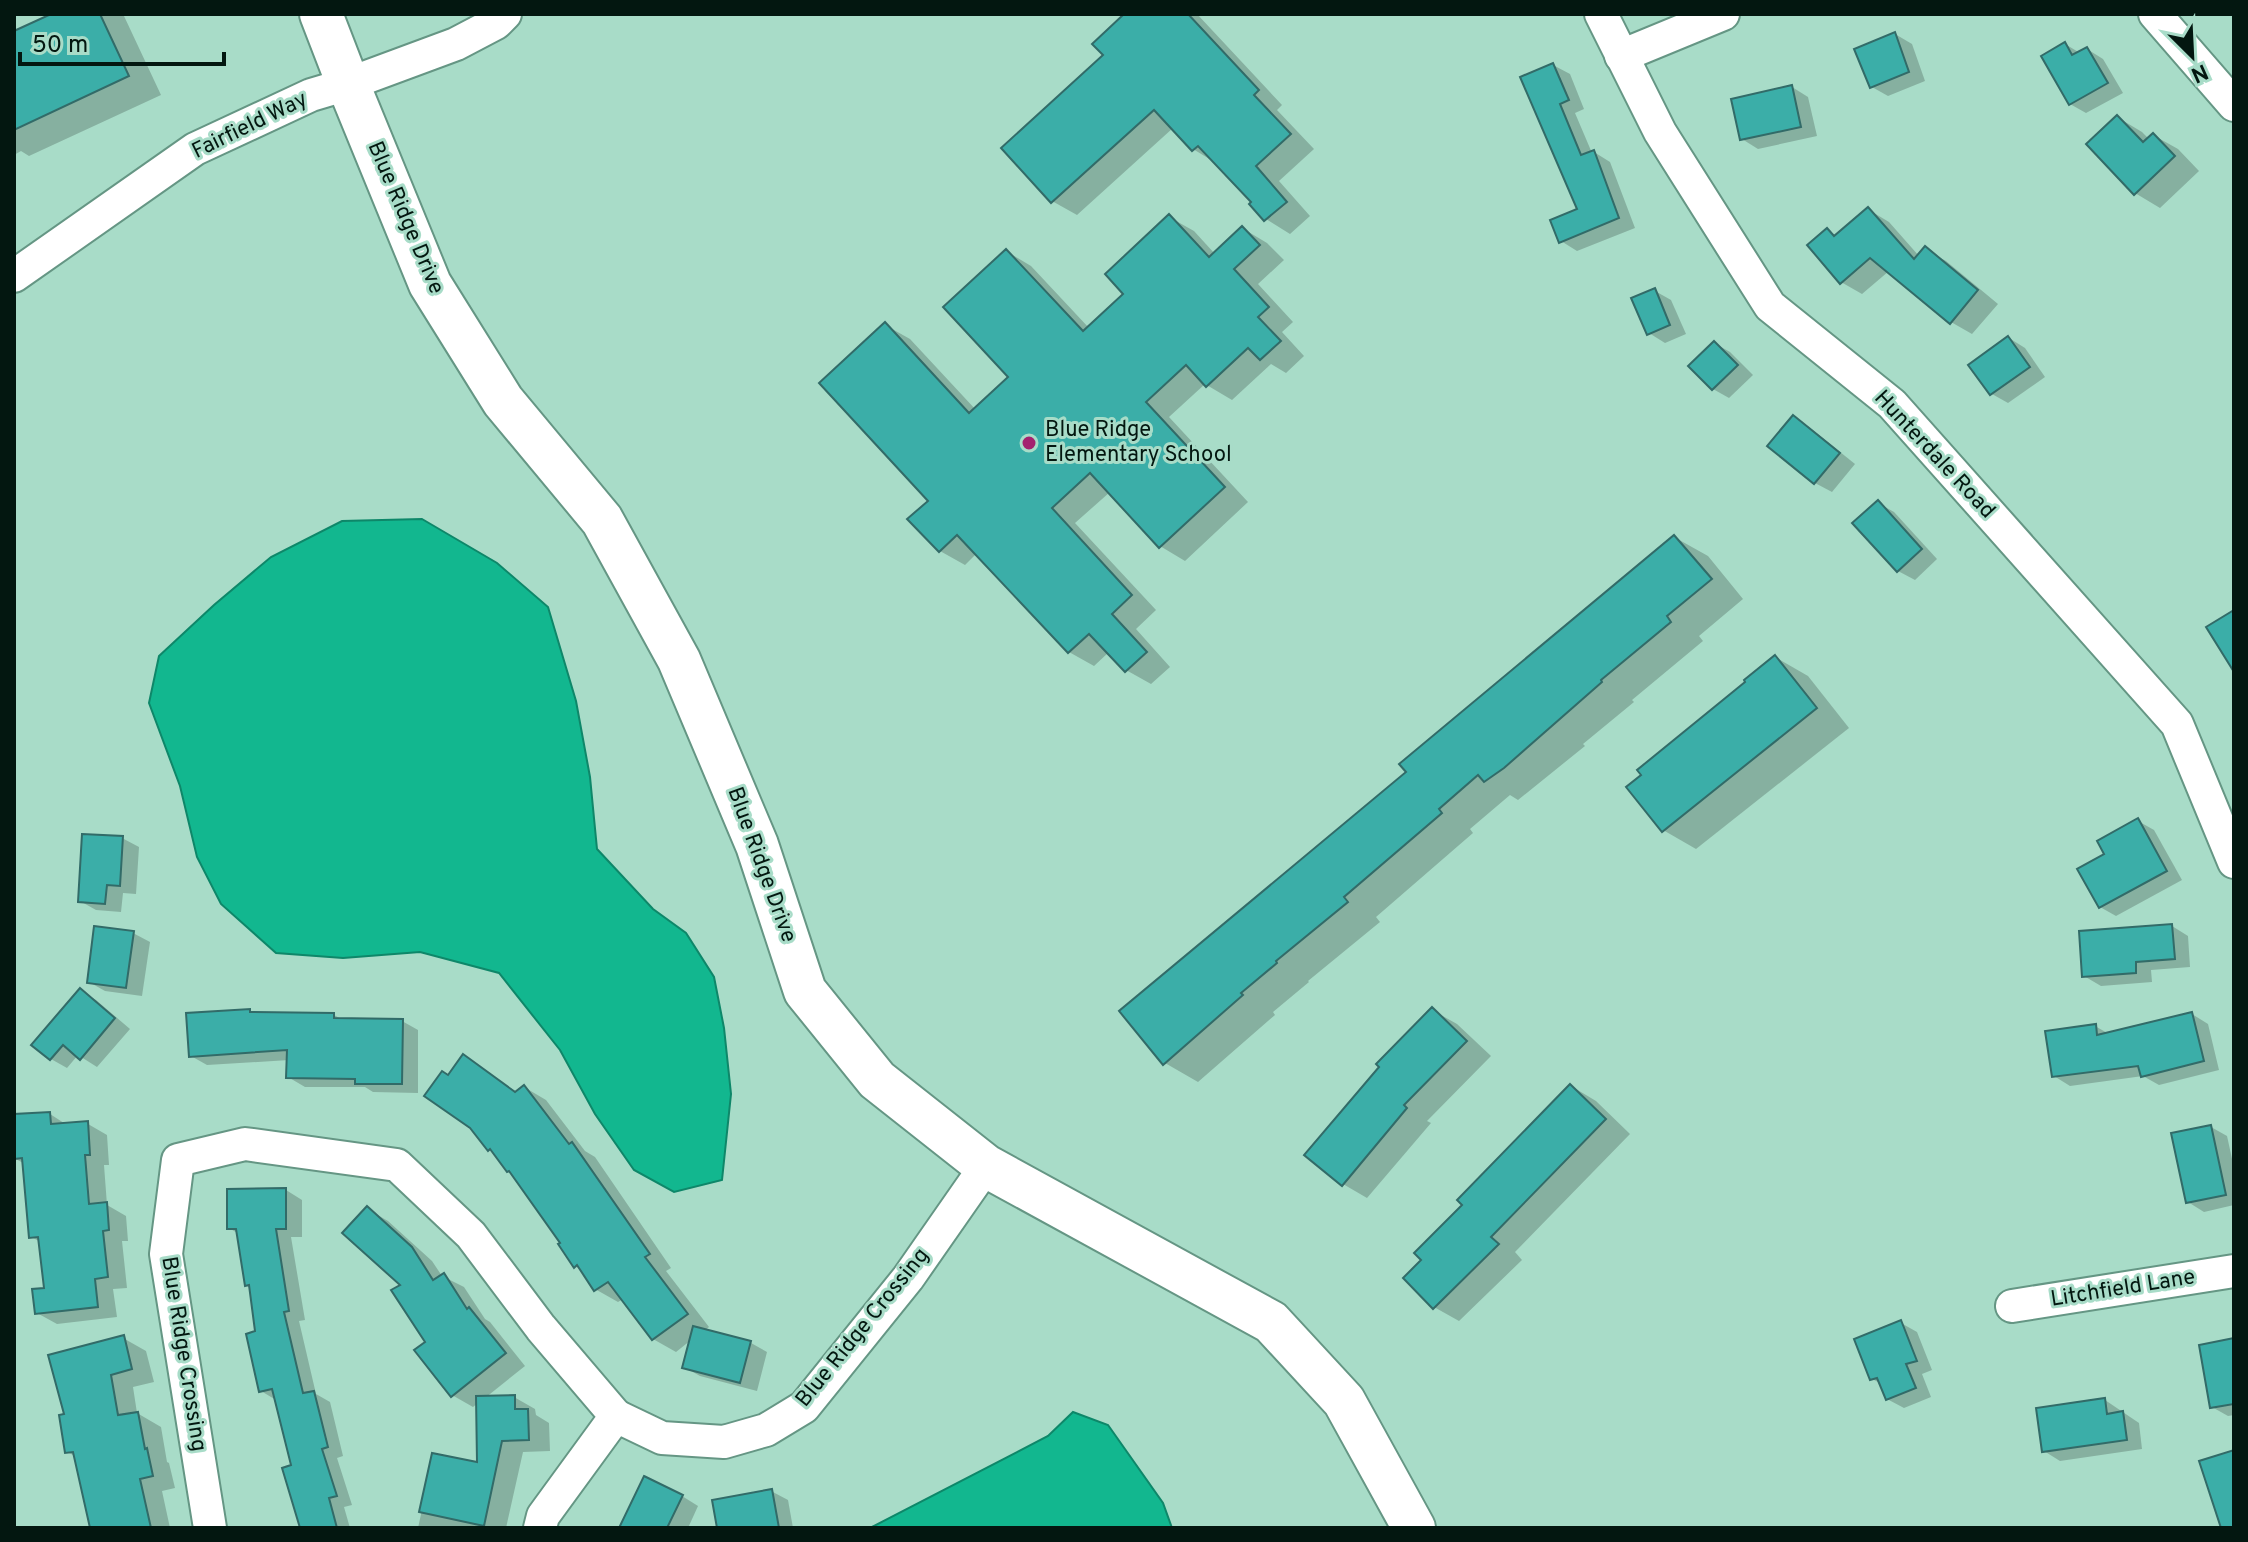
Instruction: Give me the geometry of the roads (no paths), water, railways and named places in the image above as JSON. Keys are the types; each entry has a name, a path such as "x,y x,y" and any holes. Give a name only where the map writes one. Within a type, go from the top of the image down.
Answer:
{"street":[{"name":"Blue Ridge Drive","path":"321,14 430,284 503,401 602,520 679,660 757,845 805,991 877,1080 986,1166 1271,1322 1344,1401 1414,1528"},
{"name":"Fairfield Way","path":"14,276 195,149 311,95 456,44 496,23 505,14"},
{"name":"Hunterdale Road","path":"1601,14 1660,132 1770,306 1892,404 2177,724 2234,862"},
{"path":"1621,56 1723,14"},
{"path":"2155,14 2234,105"},
{"name":"Blue Ridge Crossing","path":"210,1528 166,1254 178,1160 245,1144 397,1165 471,1235 541,1328 616,1416 662,1438 724,1442 766,1430 804,1407 908,1278 986,1166"},
{"name":"Litchfield Lane","path":"2012,1306 2234,1271"},
{"path":"540,1528 543,1516 616,1416"}],"place":[{"name":"Blue Ridge Elementary School","path":"1029,443"}]}
